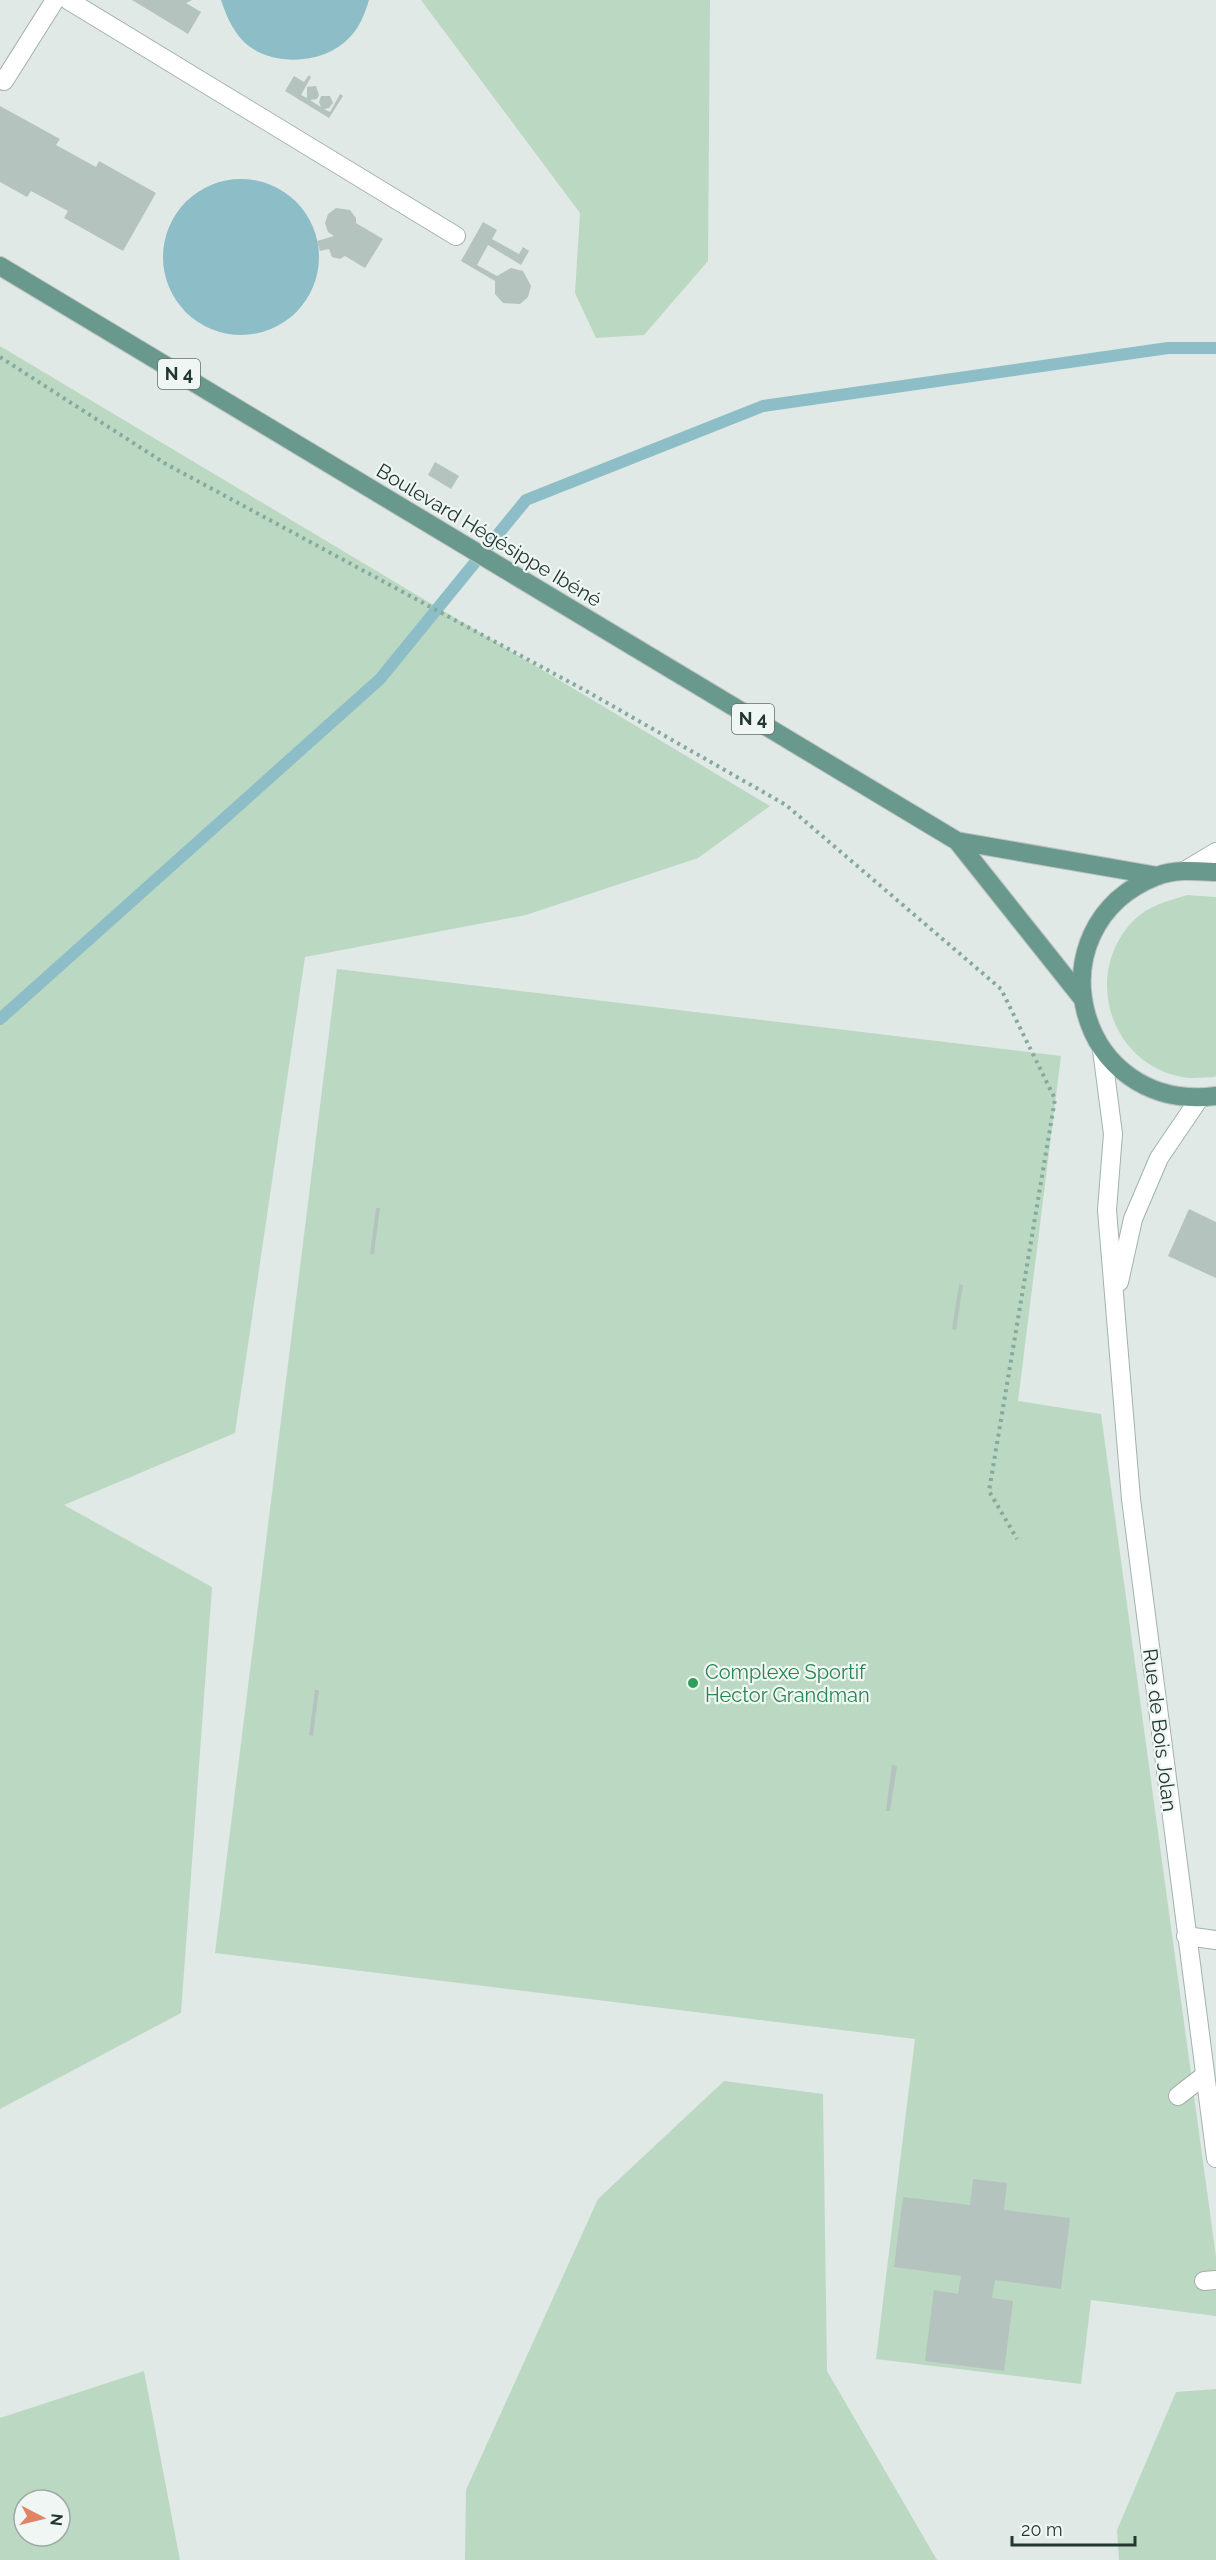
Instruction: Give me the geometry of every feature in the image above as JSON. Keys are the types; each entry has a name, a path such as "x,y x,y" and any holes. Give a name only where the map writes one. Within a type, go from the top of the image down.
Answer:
{"main road":[{"name":"Boulevard Hégésippe Ibéné","path":"0,266 957,841 1082,998"},
{"name":"Boulevard Hégésippe Ibéné","path":"957,841 1158,876"},
{"path":"1207,1098 1180,1098 1150,1089 1123,1073 1102,1050 1088,1025 1082,998 1082,970 1091,938 1108,910 1133,888 1158,876 1186,870 1216,872"}],"street":[{"path":"0,79 4,81 56,0"},
{"path":"68,0 456,236"},
{"path":"1186,870 1216,852"},
{"name":"Rue de Bois Jolan","path":"1102,1050 1113,1134 1107,1210 1131,1499 1216,2158"},
{"name":"Rue de Bois Jolan","path":"1115,1301 1132,1219 1159,1158 1207,1098"},
{"path":"1186,1936 1216,1940"},
{"path":"1178,2096 1205,2075"}],"path":[{"path":"0,357 166,464 588,692 786,805 1001,990 1055,1099 989,1491 1017,1539"}],"green space":[{"path":"421,0 710,0 708,261 644,335 596,338 575,293 580,213"},
{"path":"0,346 770,806 698,858 526,915 305,957 235,1433 64,1505 212,1587 181,2013 0,2109"},
{"path":"1187,895 1216,897 1216,1076 1214,1077 1182,1077 1157,1068 1136,1054 1121,1035 1111,1013 1107,989 1109,965 1118,941 1134,920 1152,908"},
{"name":"Complexe Sportif Hector Grandman","path":"337,969 1061,1056 1018,1401 1101,1414 1216,2257 1216,2316 1091,2300 1081,2384 876,2359 915,2039 215,1953"},
{"path":"724,2081 823,2094 827,2371 937,2560 465,2560 466,2490 598,2199"},
{"path":"144,2371 180,2560 0,2560 0,2418"},
{"path":"1216,2389 1216,2560 1119,2560 1117,2530 1176,2392"}],"water":[{"path":"221,0 369,0 357,29 350,37 327,53 297,60 268,56 254,50 236,32"},
{"path":"241,179 256,180 271,185 296,202 313,227 318,242 318,272 313,287 296,312 271,329 256,334 241,335 226,334 211,329 186,312 169,287 164,272 163,257 164,242 169,227 186,202 211,185 226,180"}],"building":[{"path":"132,0 192,0 186,3 201,12 188,34"},
{"path":"309,75 311,77 301,95 307,98 307,87 316,86 319,95 317,99 310,100 321,107 319,102 321,96 330,96 333,103 329,108 324,109 330,112 340,94 343,96 329,118 285,91 294,76 304,82"},
{"path":"0,106 60,139 56,145 96,167 99,161 156,193 123,251 64,218 68,211 31,191 27,197 0,182"},
{"path":"336,208 350,210 356,218 356,223 383,239 365,268 345,256 340,259 332,257 329,249 320,251 317,241 334,236 328,232 325,223 328,214"},
{"path":"483,222 497,230 492,239 519,254 523,247 529,251 521,265 488,245 477,265 497,276 511,268 523,271 531,286 528,297 520,304 503,303 495,294 495,281 461,261"},
{"path":"435,462 459,476 451,489 428,475"},
{"path":"376,1208 380,1208 374,1254 370,1254"},
{"path":"1189,1209 1216,1222 1216,1278 1168,1256"},
{"path":"959,1284 963,1285 956,1330 952,1329"},
{"path":"315,1690 319,1690 313,1736 309,1735"},
{"path":"892,1765 897,1766 890,1811 886,1811"},
{"path":"973,2179 1007,2183 1004,2210 1070,2218 1061,2289 995,2280 992,2298 1013,2301 1004,2371 925,2361 934,2290 958,2294 961,2276 894,2267 903,2197 970,2205"}],"waterway":[{"path":"0,1019 380,679 526,500 763,406 1168,348 1216,348"}],"place":[{"name":"Complexe Sportif Hector Grandman","path":"693,1683"}]}
